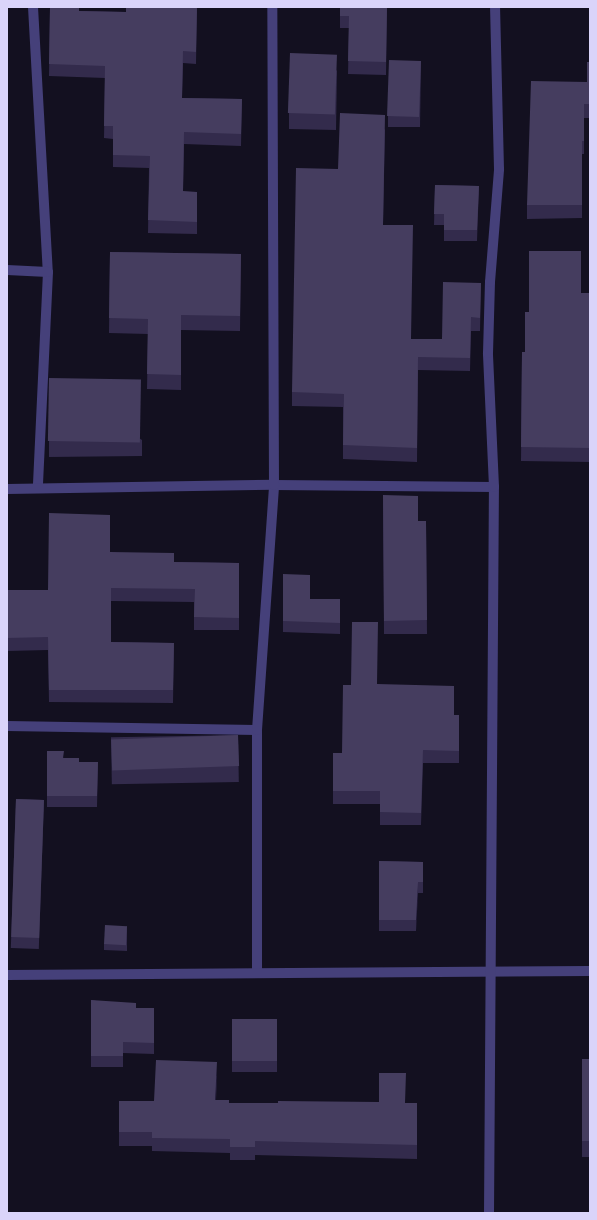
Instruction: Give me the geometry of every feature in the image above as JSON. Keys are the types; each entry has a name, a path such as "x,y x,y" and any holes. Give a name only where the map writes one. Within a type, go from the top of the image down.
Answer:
{"street":[{"path":"33,7 48,272 38,488"},
{"path":"257,973 257,730 274,485 272,7"},
{"path":"489,1213 494,487 488,353 490,282 500,170 495,7"},
{"path":"7,270 48,272"},
{"path":"7,489 274,485 494,487"},
{"path":"7,726 257,730"},
{"path":"7,975 590,971"}],"building":[{"path":"50,7 79,7 79,11 126,12 126,7 197,7 196,52 183,51 182,98 242,99 241,134 184,132 183,191 197,192 197,222 148,220 150,156 113,155 113,126 104,126 105,66 49,64"},
{"path":"340,7 387,7 386,62 348,61 349,16 340,16"},
{"path":"290,53 337,55 335,115 288,113"},
{"path":"389,60 421,61 419,117 387,116"},
{"path":"587,62 590,62 590,104 584,104 584,141 582,141 582,205 527,205 531,81 587,82"},
{"path":"7,64 8,64 7,100"},
{"path":"340,113 385,115 383,225 413,225 411,339 442,339 443,282 481,283 480,318 471,317 470,358 418,357 417,448 343,445 344,394 292,392 296,168 338,169"},
{"path":"435,185 479,186 477,230 444,230 444,214 434,214"},
{"path":"529,251 581,251 581,293 590,293 590,448 521,447 522,352 525,352 525,312 529,312"},
{"path":"110,252 241,254 240,316 181,315 181,375 147,374 148,319 109,318"},
{"path":"49,378 141,380 140,443 48,441"},
{"path":"383,495 418,496 418,521 426,521 427,620 384,621"},
{"path":"49,513 110,515 110,552 174,553 174,562 239,563 239,618 194,617 195,589 111,588 111,642 174,643 173,690 49,690 48,637 7,638 7,590 48,590"},
{"path":"283,574 310,575 310,599 340,599 340,623 283,621"},
{"path":"352,622 378,622 377,684 454,686 454,715 459,715 459,751 423,750 421,813 380,812 380,791 333,791 333,753 342,753 343,685 351,685"},
{"path":"238,735 239,766 112,770 111,739"},
{"path":"47,751 64,751 63,758 79,758 79,762 98,762 97,796 47,796"},
{"path":"16,799 44,800 39,938 11,937"},
{"path":"379,861 423,862 423,882 418,882 416,920 379,920"},
{"path":"105,925 127,926 126,945 104,944"},
{"path":"91,1000 136,1003 136,1008 154,1008 154,1043 123,1042 123,1056 91,1056"},
{"path":"232,1019 277,1019 277,1061 232,1061"},
{"path":"582,1059 590,1059 590,1141 582,1141"},
{"path":"156,1060 217,1062 215,1100 229,1100 229,1103 278,1103 278,1101 379,1102 379,1073 406,1073 405,1103 417,1103 417,1145 255,1141 255,1147 230,1147 230,1139 152,1138 152,1132 119,1132 119,1101 154,1101"}]}
